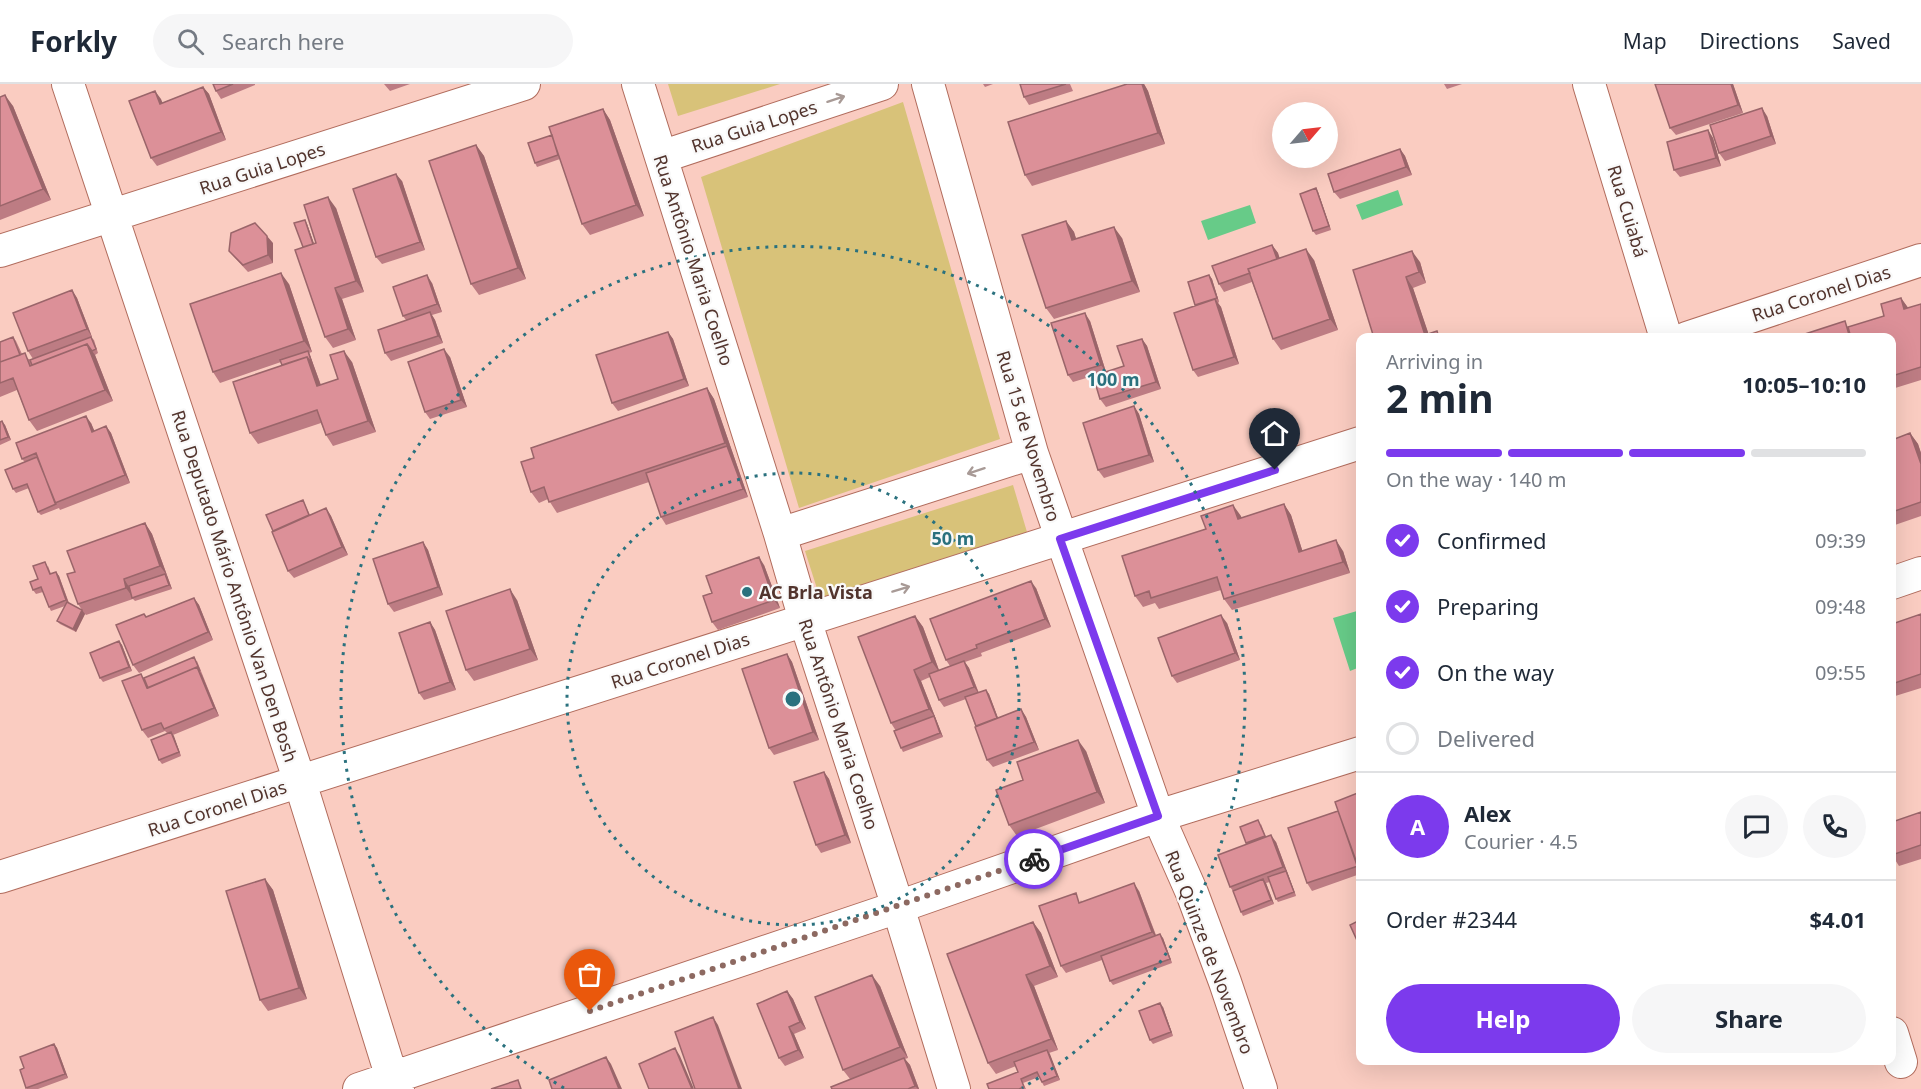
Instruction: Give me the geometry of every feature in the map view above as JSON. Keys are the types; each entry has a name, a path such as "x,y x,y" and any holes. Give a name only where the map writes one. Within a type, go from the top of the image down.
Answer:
{"street":[{"name":"Rua Deputado Mário Antônio Van Den Bosh","path":"68,84 300,782 395,1083"},
{"name":"Rua Guia Lopes","path":"0,251 524,84"},
{"name":"Rua Antônio Maria Coelho","path":"638,84 954,1089"},
{"name":"Rua Guia Lopes","path":"661,157 882,84"},
{"name":"Rua 15 de Novembro","path":"928,84 1032,453 1158,816"},
{"name":"Rua Cuiabá","path":"1589,84 1664,333"},
{"name":"Rua Coronel Dias","path":"1702,333 1921,260"},
{"name":"Rua Coronel Dias","path":"0,877 1356,444"},
{"path":"780,534 1032,453"},
{"path":"1896,582 1921,573"},
{"path":"359,1089 395,1083 1158,816 1356,754"},
{"name":"Rua Quinze de Novembro","path":"1158,816 1192,893 1261,1089"}],"shaded area":[{"path":"668,84 780,84 678,116"},
{"path":"903,102 1000,439 799,508 701,177"},
{"path":"1398,190 1403,205 1362,220 1356,205"},
{"path":"1250,205 1256,223 1208,240 1201,221"},
{"path":"1013,485 1027,532 820,598 805,551"},
{"path":"1356,611 1356,669 1350,671 1333,618"}],"building":[{"path":"213,84 233,84 216,91"},
{"path":"1020,84 1066,84 1024,97"},
{"path":"1127,84 1142,84 1158,133 1025,175 1008,122"},
{"path":"1655,84 1731,84 1738,105 1670,128"},
{"path":"203,87 221,132 151,158 129,101 155,91 160,104"},
{"path":"5,95 43,189 0,206 0,97"},
{"path":"1762,108 1771,136 1719,153 1710,125"},
{"path":"603,109 636,205 582,224 549,127"},
{"path":"1708,130 1716,158 1674,170 1667,142"},
{"path":"552,135 558,155 535,163 528,143"},
{"path":"476,145 518,268 471,284 429,161"},
{"path":"1400,149 1406,167 1334,192 1328,174"},
{"path":"396,174 420,242 376,257 353,189"},
{"path":"1316,188 1329,226 1313,231 1300,194"},
{"path":"328,197 356,281 335,288 348,329 325,337 295,250 316,243 304,205"},
{"path":"305,220 313,244 303,247 294,223"},
{"path":"1066,221 1072,240 1114,227 1132,281 1046,308 1022,235"},
{"path":"255,223 267,236 268,255 243,265 229,251 231,233"},
{"path":"1272,245 1277,259 1248,269 1250,273 1219,284 1212,266"},
{"path":"1306,249 1330,319 1273,339 1248,269"},
{"path":"1412,251 1419,272 1406,277 1424,333 1372,333 1353,270"},
{"path":"281,273 304,341 213,372 190,304"},
{"path":"427,275 437,304 403,316 393,287"},
{"path":"1209,275 1217,298 1195,305 1188,282"},
{"path":"72,290 87,329 28,351 13,313"},
{"path":"1901,298 1904,309 1921,304 1921,367 1896,375 1896,333 1850,333 1848,327 1884,316 1881,304"},
{"path":"1215,299 1234,357 1193,370 1174,313"},
{"path":"430,312 438,336 385,353 378,330"},
{"path":"1085,313 1101,365 1068,375 1051,323"},
{"path":"1845,321 1849,333 1808,333"},
{"path":"668,332 684,379 612,403 596,355"},
{"path":"13,337 20,355 0,362 0,342"},
{"path":"91,337 96,349 92,351 87,344 32,365 30,360"},
{"path":"1142,339 1156,382 1100,399 1093,376 1124,366 1117,346"},
{"path":"87,344 105,390 29,420 13,378 0,383 0,362 25,353 30,366"},
{"path":"444,349 461,400 425,412 408,362"},
{"path":"308,351 312,364 307,357 282,365 280,360"},
{"path":"344,351 368,421 326,435 317,410 250,433 233,382 307,357 317,386 338,379 330,355"},
{"path":"707,388 725,443 549,502 544,487 531,492 521,462 534,458 531,448"},
{"path":"1134,406 1149,455 1098,470 1083,423"},
{"path":"86,416 92,432 106,426 125,475 55,503 36,453 22,459 16,443"},
{"path":"2,421 8,437 0,440 0,422"},
{"path":"1910,433 1921,464 1921,502 1896,511 1896,438"},
{"path":"727,446 743,489 661,517 646,473"},
{"path":"37,457 56,504 38,512 27,484 13,489 5,470"},
{"path":"303,500 309,515 273,531 266,515"},
{"path":"1284,504 1299,552 1336,540 1343,562 1224,599 1217,577 1151,598 1149,591 1135,596 1122,556 1206,529 1201,516 1233,505 1238,519"},
{"path":"326,508 342,547 288,571 272,532"},
{"path":"145,523 160,566 124,579 126,588 78,604 67,574 75,572 67,551"},
{"path":"423,542 438,587 388,604 373,559"},
{"path":"759,557 774,600 712,622 703,596 712,593 706,576"},
{"path":"45,562 50,574 56,572 66,600 49,607 41,587 33,590 30,582 38,579 33,566"},
{"path":"165,574 169,585 132,598 129,586"},
{"path":"1031,581 1045,619 976,645 977,648 946,660 930,619"},
{"path":"510,589 530,649 466,670 446,611"},
{"path":"194,598 208,632 133,665 116,625 144,614 146,617"},
{"path":"67,602 82,610 73,629 57,621"},
{"path":"1921,614 1921,674 1896,683 1896,623"},
{"path":"1221,615 1235,653 1172,676 1158,638"},
{"path":"915,616 932,662 914,670 929,709 891,723 858,637"},
{"path":"430,622 450,682 419,693 399,633"},
{"path":"119,641 129,667 100,678 90,653"},
{"path":"787,654 813,732 769,748 742,669"},
{"path":"194,657 200,671 197,667 148,688 144,678"},
{"path":"964,661 974,687 939,700 929,674"},
{"path":"197,667 214,708 164,729 161,723 142,730 122,681 141,674 147,688"},
{"path":"986,690 997,718 976,726 965,697"},
{"path":"1021,709 1034,742 987,760 975,727"},
{"path":"934,716 940,733 901,748 894,731"},
{"path":"171,732 179,752 159,760 151,740"},
{"path":"1078,740 1097,792 1009,825 996,790 1023,780 1017,762"},
{"path":"824,772 845,835 816,845 794,782"},
{"path":"1356,794 1356,862 1335,802"},
{"path":"1338,811 1356,860 1356,867 1307,883 1288,828"},
{"path":"1921,812 1921,845 1896,854 1896,821"},
{"path":"1258,820 1265,836 1246,843 1240,827"},
{"path":"1271,835 1283,867 1230,887 1218,855"},
{"path":"1286,871 1294,892 1276,899 1268,877"},
{"path":"265,879 299,988 260,1000 226,891"},
{"path":"1263,879 1271,900 1241,912 1233,891"},
{"path":"1134,883 1152,932 1061,966 1039,906 1076,893 1079,903"},
{"path":"1033,922 1050,966 1026,975 1051,1039 988,1063 947,954"},
{"path":"1356,922 1356,938 1350,925"},
{"path":"1160,934 1170,959 1110,981 1101,956"},
{"path":"872,975 900,1047 843,1070 815,997"},
{"path":"787,991 800,1022 789,1027 798,1050 779,1058 757,1004"},
{"path":"1160,1003 1171,1032 1150,1040 1139,1011"},
{"path":"713,1017 739,1089 695,1089 675,1032"},
{"path":"54,1044 65,1074 26,1088 20,1070 24,1068 20,1057"},
{"path":"675,1048 692,1089 649,1089 639,1064"},
{"path":"1047,1050 1057,1076 1042,1082 1037,1072 1021,1079 1024,1087 1019,1089 989,1089 987,1084 1018,1072 1014,1062"},
{"path":"606,1057 619,1089 552,1089 549,1080"},
{"path":"904,1058 915,1086 908,1089 832,1089 831,1087"},
{"path":"518,1080 521,1089 491,1089"}],"way so far":[{"path":"590,1011 1034,859"}],"place":[{"name":"AC Brla Vista","path":"747,592"}],"route":[{"path":"1034,859 1158,816 1060,539 1275,470"}]}
